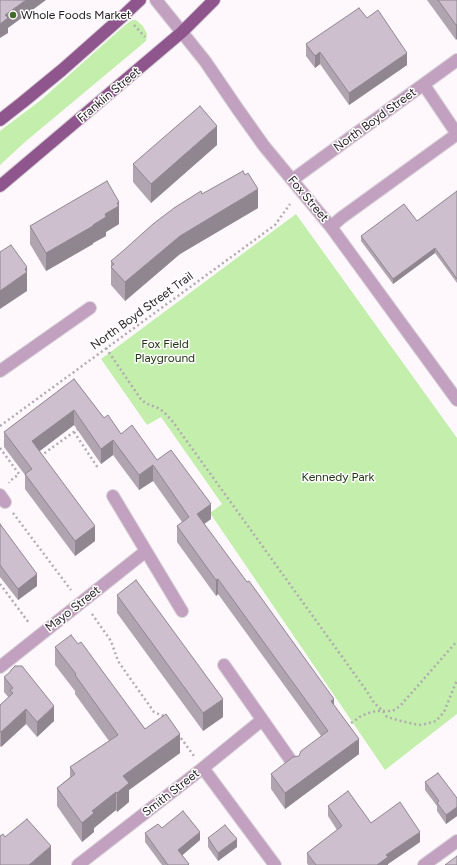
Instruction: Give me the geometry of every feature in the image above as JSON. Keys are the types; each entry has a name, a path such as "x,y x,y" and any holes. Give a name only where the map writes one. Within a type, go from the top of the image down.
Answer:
{"main road":[{"path":"0,120 62,70 140,0"},
{"name":"Franklin Street","path":"0,186 182,32 214,0"}],"street":[{"name":"Fox Street","path":"156,0 205,61 236,108 264,146 331,227 457,400"},
{"name":"North Boyd Street","path":"292,180 457,60"},
{"path":"331,227 341,218 457,134 424,84"},
{"path":"0,371 90,308"},
{"path":"113,496 182,611"},
{"name":"Mayo Street","path":"0,667 146,551"},
{"path":"224,665 294,765"},
{"name":"Smith Street","path":"78,865 262,720"},
{"path":"203,768 275,865"},
{"path":"424,865 457,841"}],"path":[{"path":"131,22 145,37"},
{"name":"North Boyd Street Trail","path":"0,426 275,225 290,204"},
{"path":"106,348 140,398 145,403 164,412 173,422 374,703 387,717 419,725 432,723 444,712 457,680"},
{"path":"65,378 69,384"},
{"path":"40,460 46,452 79,428"},
{"path":"74,432 98,468"},
{"path":"0,448 19,474"},
{"path":"24,470 10,481 2,499 71,590"},
{"path":"0,584 29,623"},
{"path":"92,614 111,641 118,661 154,712 166,716 170,722"},
{"path":"343,730 361,716 376,711 396,710 457,641"},
{"path":"160,721 166,716"},
{"path":"174,728 194,757"}],"green space":[{"path":"132,20 136,20 143,26 147,34 146,41 25,142 0,165 0,131 41,100"},
{"name":"Kennedy Park","path":"296,214 457,438 457,714 385,770 210,513 222,504 161,417 147,425 101,359"}],"building":[{"path":"0,0 26,0 5,15 8,18 0,24"},
{"path":"438,0 457,0 456,25"},
{"path":"359,8 367,18 378,10 407,53 349,93 320,52 315,56 306,44"},
{"path":"200,106 217,126 151,184 133,164"},
{"path":"243,171 245,175 248,173 258,189 180,236 125,282 111,267 114,264 111,261 153,224 174,208 201,191 202,194"},
{"path":"107,181 119,202 117,203 119,206 105,214 106,217 93,226 46,253 30,226"},
{"path":"457,191 457,279 435,248 393,279 361,236 404,204 417,221"},
{"path":"11,245 27,267 25,269 27,272 0,291 0,252"},
{"path":"74,379 104,418 108,415 121,434 132,425 157,460 171,450 211,504 197,514 247,582 249,581 334,699 331,701 359,739 285,793 271,774 293,757 299,756 301,751 328,731 218,579 216,580 177,526 189,517 153,465 139,475 113,440 101,449 74,410 32,441 95,526 75,541 25,474 32,469 4,432"},
{"path":"0,524 37,574 18,589 0,565"},
{"path":"136,580 223,699 203,713 117,595"},
{"path":"71,635 78,644 81,642 145,729 166,714 180,734 123,776 129,783 92,811 94,813 82,823 57,788 75,774 70,767 118,735 75,675 76,674 55,647"},
{"path":"15,666 22,666 54,706 37,722 26,709 1,732 0,705 13,693 10,690 13,688 4,677"},
{"path":"438,773 457,798 457,807 446,815 437,803 439,801 425,782"},
{"path":"348,791 371,823 400,802 420,832 386,855 388,857 377,865 316,865 307,853 342,826 328,806"},
{"path":"183,811 200,832 178,850 189,864 168,865 145,833 158,824 162,828"},
{"path":"27,819 51,846 29,865 0,865 0,836 3,834 5,837"},
{"path":"225,825 237,839 218,853 208,838"},
{"path":"457,856 457,865 445,865"}],"place":[{"name":"Whole Foods Market","path":"13,15"}],"park label":[{"name":"Fox Field Playground","path":"165,351"}]}
